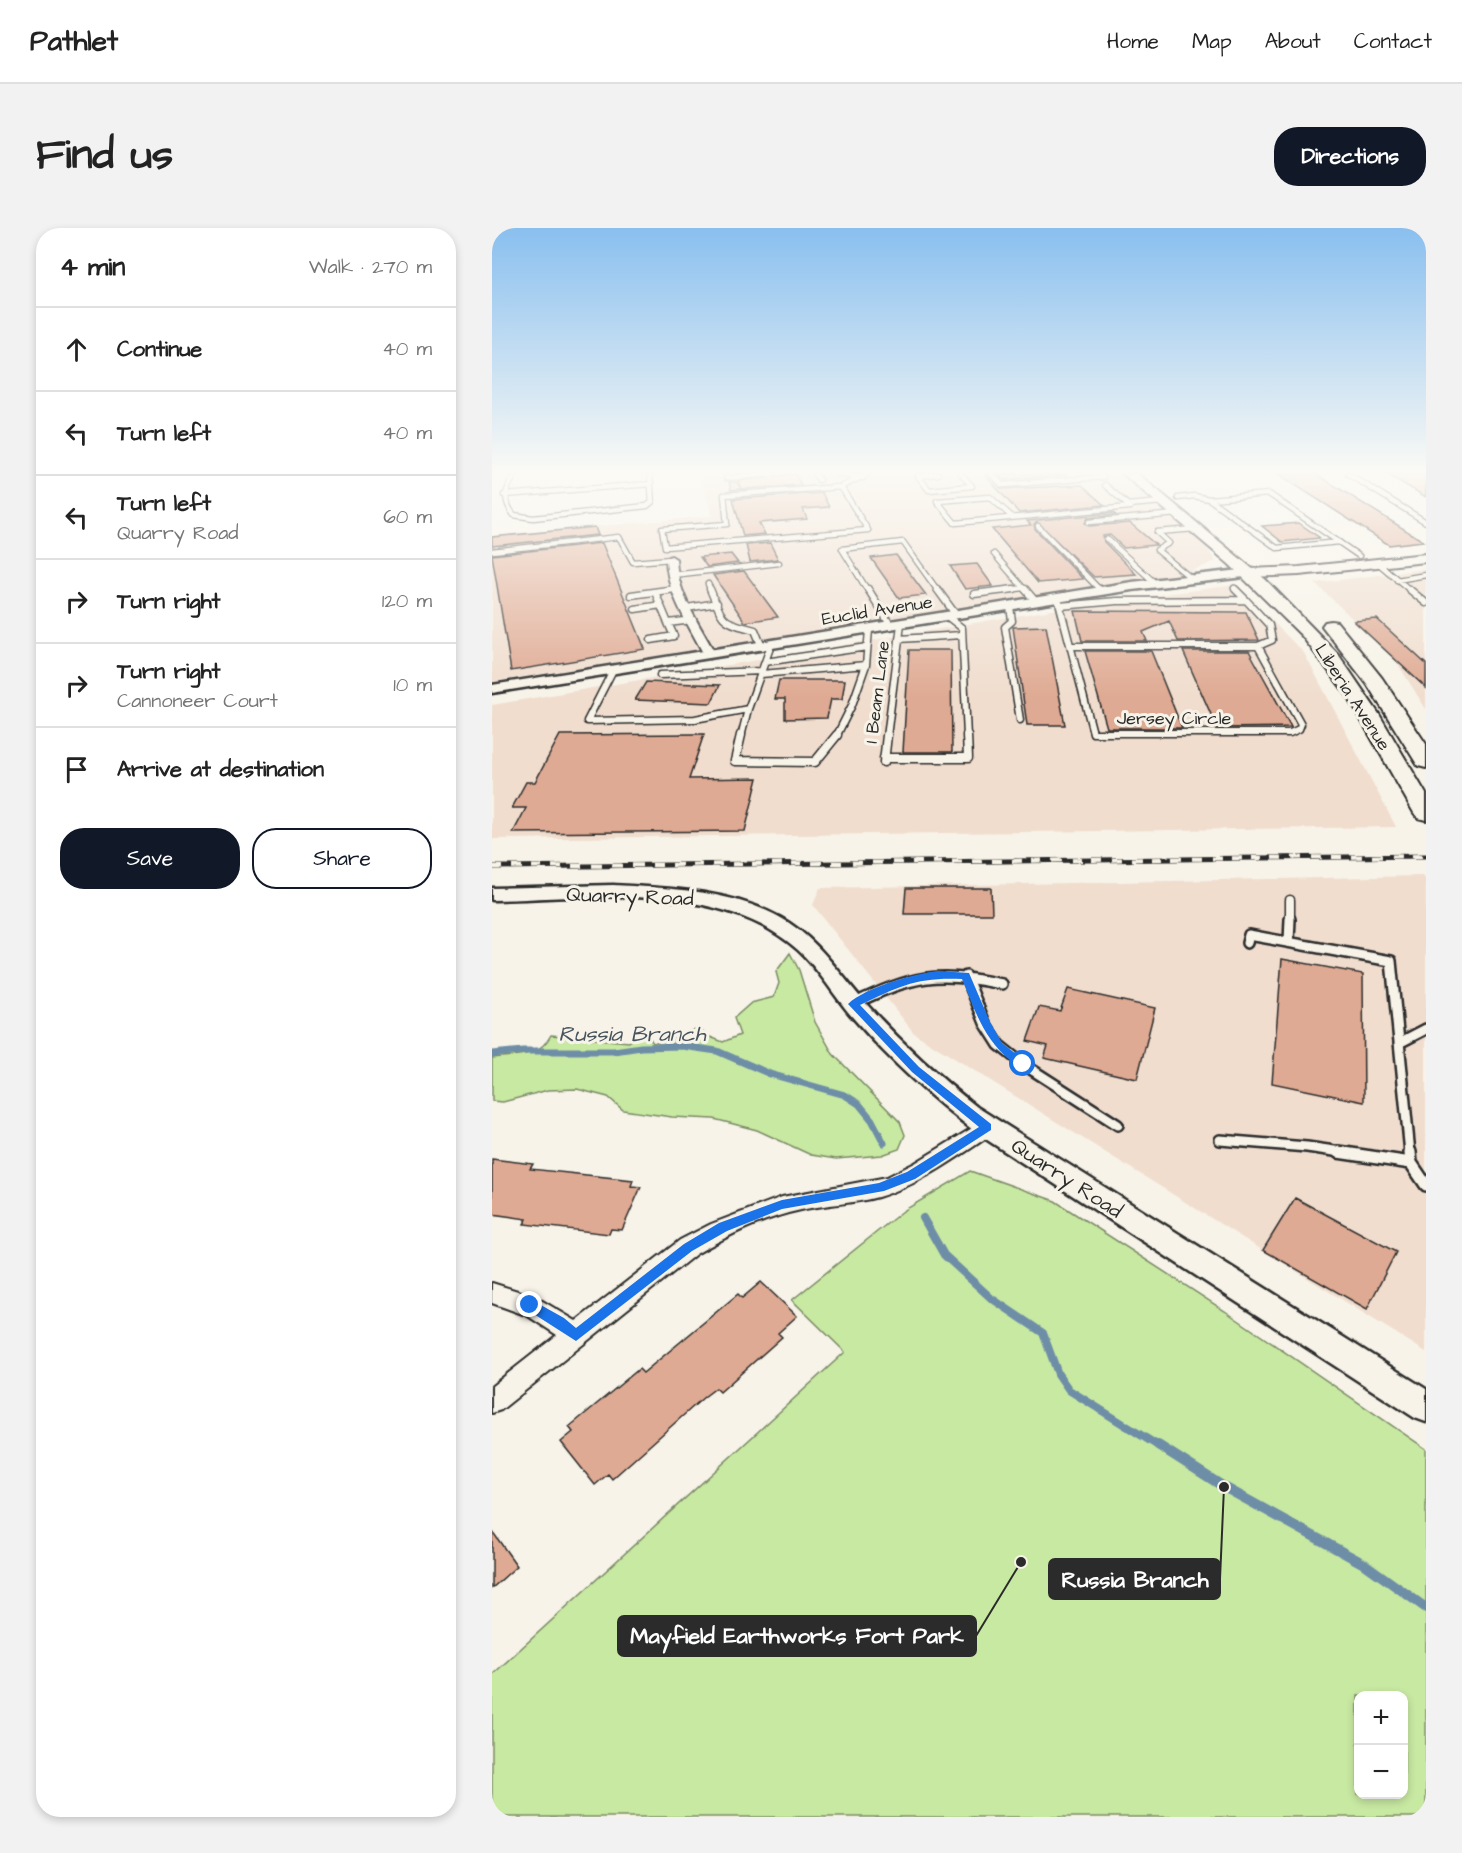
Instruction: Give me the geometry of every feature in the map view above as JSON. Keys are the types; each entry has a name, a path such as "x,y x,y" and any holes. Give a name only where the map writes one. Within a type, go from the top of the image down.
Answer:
{"highway":[{"name":"Liberia Avenue","path":"1219,548 1281,602 1332,660 1354,692 1426,813"},
{"name":"Liberia Avenue","path":"1241,548 1335,630 1375,682 1426,761"}],"main road":[{"name":"Euclid Avenue","path":"1249,573 1287,564 1426,549"},
{"name":"Euclid Avenue","path":"1269,570 1299,571 1426,558"}],"street":[{"path":"671,559 676,589 710,655"},
{"name":"Euclid Avenue","path":"492,689 1036,602 1059,602 1101,591 1249,573"},
{"name":"Quarry Road","path":"492,894 662,894 708,900 740,908 767,919 805,944 853,1004 915,1070 987,1127 1426,1407"},
{"path":"492,1401 688,1247 723,1227 782,1204 852,1194 891,1184 939,1160 987,1127"},
{"path":"492,1293 530,1305 560,1322 576,1335"}],"lane":[{"path":"492,551 518,548"},
{"path":"625,548 633,562 671,559"},
{"path":"849,548 842,549 896,625"},
{"path":"899,639 962,635 962,628 907,548"},
{"path":"1059,548 1101,591"},
{"path":"1117,548 1155,583"},
{"path":"1160,548 1157,550 1192,579"},
{"path":"1348,548 1359,556"},
{"path":"994,554 1036,602"},
{"path":"672,575 779,563"},
{"path":"1378,563 1426,603"},
{"path":"1397,580 1426,575"},
{"path":"708,585 722,618 727,623 755,630 766,646 765,662 748,709 735,760 814,762 828,750 857,696 866,664 869,630"},
{"path":"974,594 1023,588"},
{"path":"1071,646 1257,646 1272,640 1269,625 1234,588"},
{"path":"631,595 676,589"},
{"path":"651,640 674,636 655,592"},
{"path":"1059,602 1246,600"},
{"name":"Jersey Circle","path":"1059,602 1093,733 1290,733 1299,729 1300,724 1257,646"},
{"path":"687,608 717,603"},
{"path":"635,609 661,605"},
{"path":"1010,606 1012,621 1005,627 1020,720"},
{"path":"668,623 693,620"},
{"name":"I Beam Lane","path":"896,625 899,639 884,761 968,758 962,635"},
{"path":"765,662 867,647"},
{"path":"660,675 761,673 866,664"},
{"path":"613,670 588,721 695,719 748,709"},
{"path":"1289,942 1290,900"},
{"path":"1247,943 1249,935 1391,962 1411,1163 1426,1185"},
{"path":"853,1004 893,985 917,977 938,974 966,976 1002,984"},
{"path":"966,976 985,1023 999,1045 1023,1064 1118,1125"},
{"path":"1399,1043 1426,1029"},
{"path":"1220,1140 1307,1147 1411,1163"}],"shaded area":[{"path":"492,548 1207,548 1216,561 1190,572 492,682"},
{"path":"1426,569 1426,709 1394,658 1315,583"},
{"path":"1236,585 1304,653 1396,827 492,839 492,705 1093,603"},
{"path":"1423,876 1426,880 1426,1352 914,1033 813,905 820,888"}],"green space":[{"path":"790,953 799,970 815,1022 833,1054 900,1122 905,1135 899,1149 882,1155 836,1159 811,1155 757,1130 714,1119 672,1117 623,1110 608,1097 577,1089 548,1090 503,1102 492,1101 492,1058 533,1052 540,1048 551,1035 629,1042 644,1030 653,1043 698,1028 710,1037 723,1042 740,1035 734,1018 751,1003 774,997 779,983 776,972"},
{"path":"970,1171 1055,1201 1225,1311 1426,1449 1426,1817 492,1817 492,1675 845,1352 792,1300 903,1211"}],"building":[{"path":"555,548 604,548 645,649 511,671 492,555"},
{"path":"747,548 773,548 778,559 750,562"},
{"path":"1008,548 1053,548 1083,579 1038,583"},
{"path":"1064,548 1110,548 1136,574 1094,577"},
{"path":"731,554 738,563 707,567 700,557"},
{"path":"896,555 926,595 899,598 871,558"},
{"path":"977,564 993,586 965,589 950,566"},
{"path":"744,571 778,617 745,622 713,575"},
{"path":"1075,611 1246,612 1259,640 1178,641 1169,621 1143,632 1147,641 1082,641"},
{"path":"1377,619 1426,664 1426,688 1354,621"},
{"path":"1046,626 1065,725 1027,725 1013,627"},
{"path":"909,650 951,650 952,752 903,752"},
{"path":"1085,651 1151,651 1182,728 1107,728"},
{"path":"1183,651 1249,651 1291,727 1217,728"},
{"path":"779,680 845,680 842,699 831,699 827,718 785,719 785,699 775,699"},
{"path":"646,682 720,685 711,703 635,700"},
{"path":"704,734 689,779 758,778 745,831 513,833 526,808 512,808 526,782 535,782 560,735"},
{"path":"906,888 991,888 992,914 904,914"},
{"path":"1282,959 1363,974 1364,1102 1272,1083"},
{"path":"1068,989 1155,1008 1137,1079 1044,1058 1048,1046 1027,1041 1039,1007 1060,1011"},
{"path":"492,1159 533,1164 530,1169 633,1180 631,1186 641,1187 622,1230 611,1229 609,1234 524,1224 527,1219 492,1214"},
{"path":"1295,1198 1396,1252 1367,1309 1263,1250"},
{"path":"761,1282 797,1316 778,1333 782,1337 720,1392 716,1388 704,1397 612,1479 608,1474 595,1485 561,1442 573,1432 569,1427 639,1369 643,1373 738,1294 742,1298"},
{"path":"492,1531 517,1566 492,1588"}],"waterway":[{"name":"Russia Branch","path":"492,1054 523,1051 614,1051 641,1047 682,1046 717,1051 770,1074 845,1095 859,1104 872,1120 884,1143"},
{"name":"Russia Branch","path":"923,1218 944,1255 991,1298 1043,1333 1058,1374 1069,1390 1160,1447"},
{"name":"Russia Branch","path":"1158,1445 1224,1487 1366,1565 1426,1608"}],"railway":[{"path":"492,867 1426,856"}],"place":[{"name":"Russia Branch","path":"1224,1487"},
{"name":"Mayfield Earthworks Fort Park","path":"1021,1562"}],"route":[{"path":"530,1305 560,1322 576,1335 688,1247 723,1227 782,1204 880,1188 911,1176 987,1127 915,1070 853,1004 893,985 917,977 938,974 966,976 985,1023 999,1045 1023,1064"}]}
